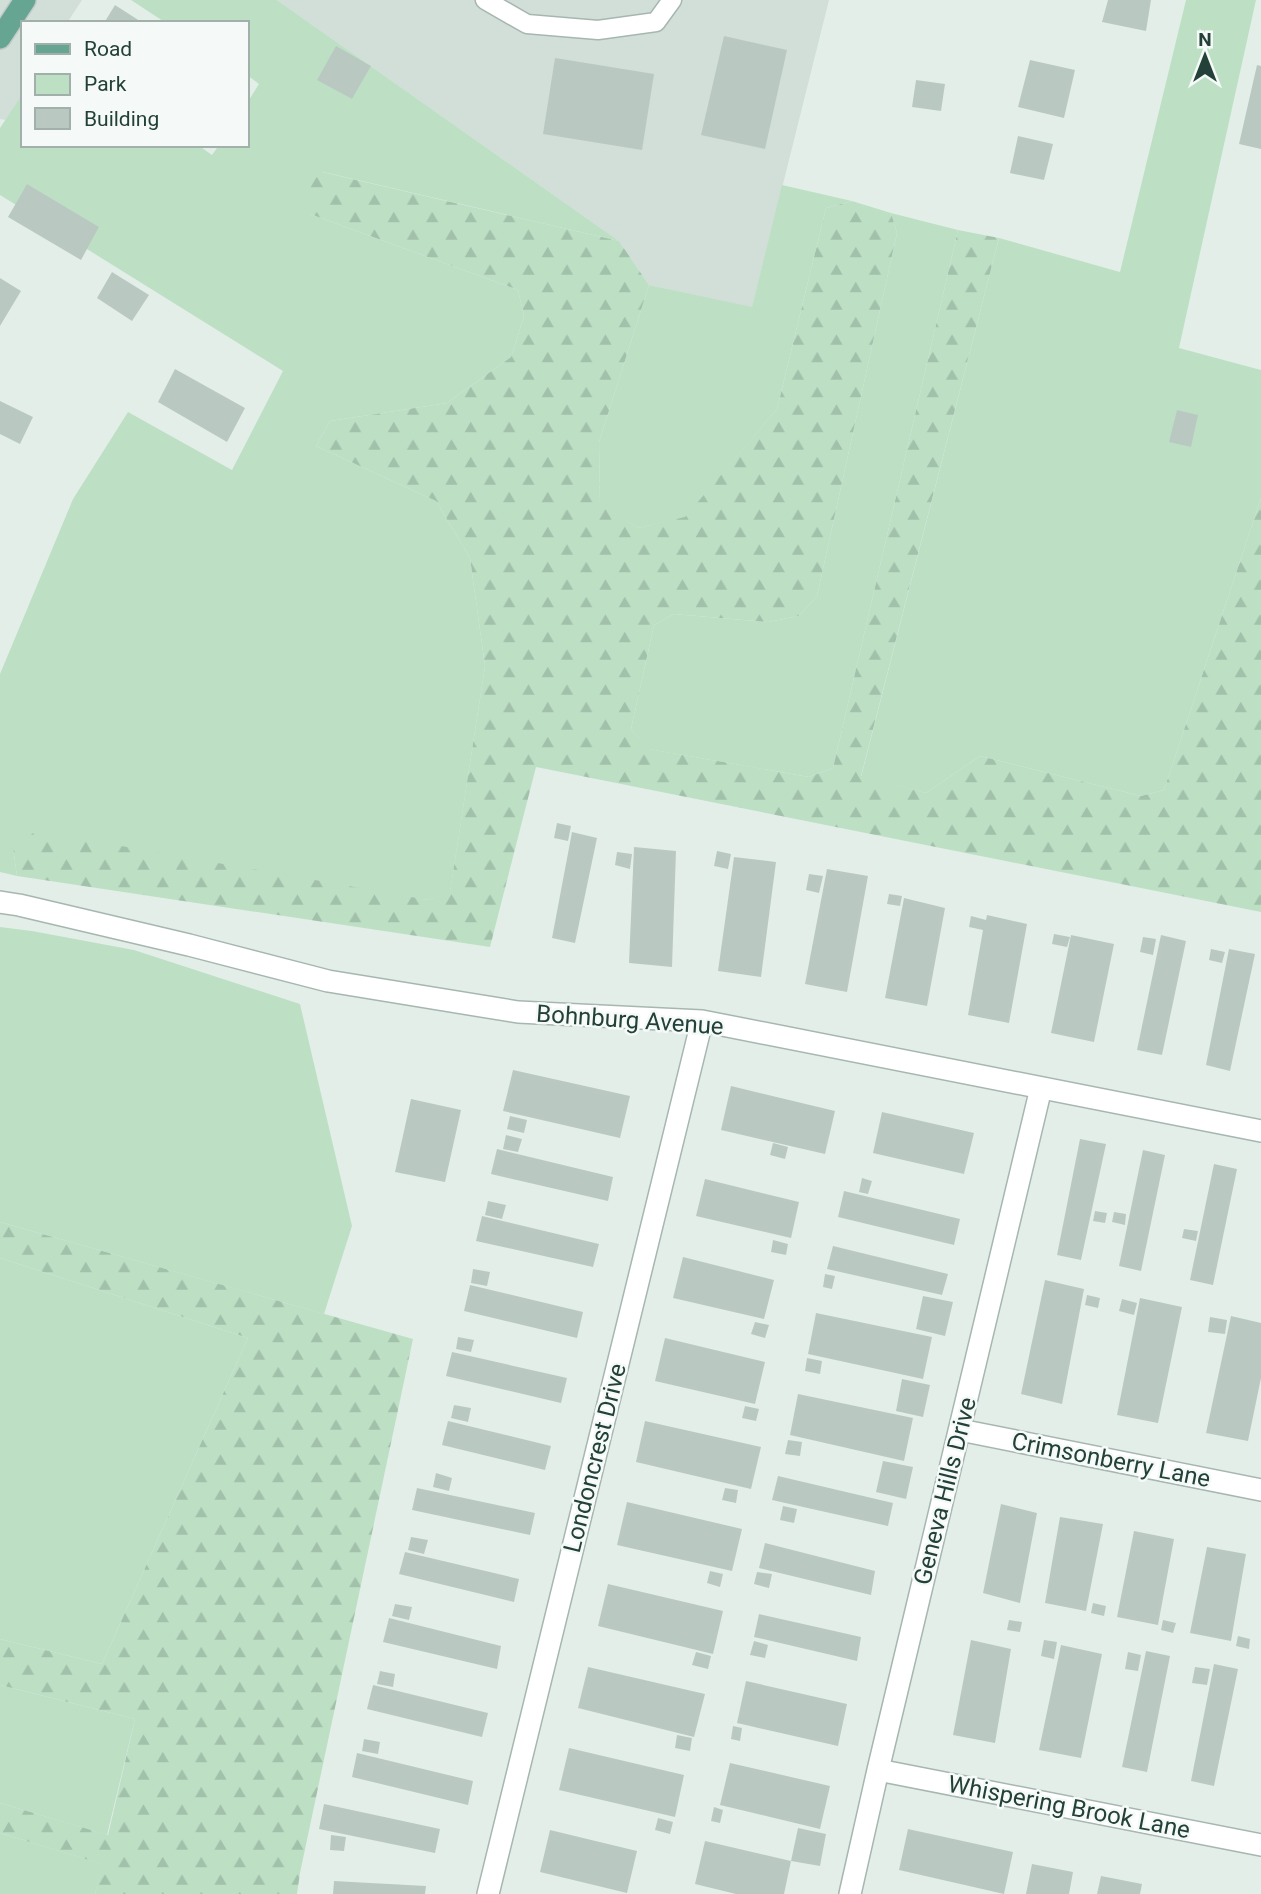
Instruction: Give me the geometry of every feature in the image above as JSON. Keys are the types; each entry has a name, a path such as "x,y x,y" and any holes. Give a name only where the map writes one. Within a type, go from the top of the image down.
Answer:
{"main road":[{"path":"0,38 25,0"}],"street":[{"name":"Bohnburg Avenue","path":"0,902 189,945 328,981 518,1012 702,1021 1261,1131"},
{"name":"Londoncrest Drive","path":"488,1894 702,1021"},
{"name":"Geneva Hills Drive","path":"850,1894 1041,1088"},
{"name":"Crimsonberry Lane","path":"960,1430 1261,1490"},
{"name":"Whispering Brook Lane","path":"878,1770 1261,1845"}],"lane":[{"path":"485,0 527,24 598,30 656,22 671,0"}],"shaded area":[{"path":"0,0 82,0 68,21 21,21 21,96 6,120 0,119"},
{"path":"277,0 829,0 752,308 649,285 619,241"}],"green space":[{"path":"131,0 277,0 619,241 323,172 310,214 518,290 524,316 511,357 447,403 330,421 316,446 436,501 470,558 485,666 450,893 428,900 13,848 17,876 0,872 0,674 73,499 128,412 232,470 283,371 0,195 0,128 21,96 21,147 201,147 212,155 218,147 248,147 248,101 259,84 248,76 248,21 163,21"},
{"path":"1186,0 1256,0 1179,348 1261,370 1261,498 1164,790 1141,796 980,756 926,793 861,777 999,238 1120,272"},
{"path":"322,172 619,241 649,285 599,442 600,503 638,528 685,517 777,409 826,208 852,201 891,213 897,233 817,596 799,616 768,622 674,614 654,625 631,729 649,749 809,777 833,768 958,230 999,238 861,776 926,793 980,756 1141,796 1164,790 1261,498 1261,912 536,767 490,947 17,876 13,848 36,831 428,900 450,892 485,666 470,558 436,501 316,446 330,421 447,403 511,357 524,316 518,290 310,214 303,189"},
{"path":"782,185 852,201 826,208 777,409 685,518 638,528 600,504 599,442 649,285 752,307"},
{"path":"891,213 958,230 833,768 809,777 648,749 631,729 654,625 674,614 768,622 799,616 817,596 897,233"},
{"path":"0,927 134,950 300,1004 352,1226 324,1314 0,1222"},
{"path":"0,1222 413,1339 297,1894 95,1894 102,1864 0,1833 0,1803 108,1835 135,1719 0,1685 0,1639 102,1664 248,1338 0,1258"},
{"path":"0,1258 248,1338 102,1664 0,1639"},
{"path":"0,1685 135,1719 107,1835 0,1803"},
{"path":"0,1833 103,1864 95,1894 0,1894"}],"building":[{"path":"1108,0 1151,0 1146,31 1102,22"},
{"path":"115,5 140,21 105,21"},
{"path":"724,36 787,50 765,149 701,135"},
{"path":"336,46 371,66 352,99 317,80"},
{"path":"555,58 654,74 642,150 543,134"},
{"path":"1030,60 1075,70 1064,118 1018,107"},
{"path":"1257,65 1261,66 1261,149 1239,144"},
{"path":"916,80 945,84 941,111 912,107"},
{"path":"1018,136 1053,144 1044,180 1010,173"},
{"path":"27,184 99,227 81,260 8,217"},
{"path":"112,272 149,295 132,321 97,298"},
{"path":"0,278 21,291 0,326"},
{"path":"175,369 245,408 227,442 158,402"},
{"path":"0,401 33,417 20,444 0,434"},
{"path":"1177,410 1198,415 1191,447 1169,442"},
{"path":"557,823 571,826 568,841 554,838"},
{"path":"572,832 597,838 575,943 552,938"},
{"path":"634,847 676,851 672,967 629,963"},
{"path":"717,851 731,854 728,869 714,866"},
{"path":"617,852 632,854 630,869 615,865"},
{"path":"734,857 776,862 761,977 718,971"},
{"path":"827,869 868,876 847,992 805,984"},
{"path":"809,874 823,876 819,893 806,890"},
{"path":"889,894 902,896 900,906 887,904"},
{"path":"904,898 945,908 927,1006 885,998"},
{"path":"987,915 1027,924 1009,1023 968,1015 983,930 969,927 971,916 986,920"},
{"path":"1054,934 1070,937 1067,947 1052,944"},
{"path":"1071,935 1114,944 1094,1042 1051,1033"},
{"path":"1161,935 1186,941 1162,1055 1137,1050"},
{"path":"1143,937 1156,939 1153,955 1140,952"},
{"path":"1211,949 1225,952 1222,963 1209,960"},
{"path":"1229,949 1255,954 1230,1071 1206,1065"},
{"path":"513,1070 630,1096 620,1138 503,1111"},
{"path":"731,1086 835,1111 825,1154 721,1130"},
{"path":"411,1099 461,1110 445,1182 395,1172"},
{"path":"882,1112 974,1133 964,1174 873,1153"},
{"path":"510,1116 527,1120 524,1133 507,1129"},
{"path":"506,1135 522,1139 518,1152 503,1149"},
{"path":"1080,1139 1106,1144 1081,1260 1057,1255"},
{"path":"773,1143 788,1147 785,1159 770,1155"},
{"path":"497,1149 613,1177 608,1201 491,1174"},
{"path":"1143,1150 1165,1155 1141,1271 1119,1266"},
{"path":"1214,1164 1237,1169 1213,1285 1190,1280"},
{"path":"862,1178 872,1181 868,1194 859,1192"},
{"path":"705,1179 799,1202 791,1238 696,1216"},
{"path":"844,1191 960,1219 954,1245 838,1217"},
{"path":"488,1201 506,1205 502,1219 485,1215"},
{"path":"1095,1211 1107,1213 1105,1223 1093,1221"},
{"path":"1114,1212 1126,1214 1125,1225 1112,1222"},
{"path":"482,1216 599,1244 593,1267 476,1241"},
{"path":"1184,1229 1198,1231 1196,1241 1182,1238"},
{"path":"773,1240 788,1244 786,1255 771,1252"},
{"path":"833,1246 948,1274 942,1295 827,1269"},
{"path":"683,1257 774,1280 764,1319 673,1298"},
{"path":"473,1269 490,1272 487,1286 471,1283"},
{"path":"825,1274 835,1276 832,1289 823,1287"},
{"path":"1045,1280 1084,1289 1062,1404 1021,1394"},
{"path":"470,1285 583,1312 577,1338 464,1311"},
{"path":"1087,1295 1100,1298 1098,1308 1085,1305"},
{"path":"923,1296 953,1302 945,1336 916,1329"},
{"path":"1140,1298 1182,1307 1158,1423 1117,1415"},
{"path":"1122,1299 1137,1303 1134,1315 1119,1311"},
{"path":"816,1313 932,1337 923,1379 808,1354"},
{"path":"1231,1316 1261,1323 1261,1378 1248,1441 1206,1433"},
{"path":"1210,1317 1227,1320 1225,1334 1208,1332"},
{"path":"755,1322 769,1325 765,1338 751,1334"},
{"path":"458,1337 474,1340 471,1352 456,1349"},
{"path":"665,1338 765,1362 755,1404 655,1381"},
{"path":"452,1352 567,1378 561,1403 446,1376"},
{"path":"807,1358 822,1361 820,1374 805,1371"},
{"path":"902,1379 930,1385 923,1417 896,1411"},
{"path":"798,1394 913,1418 904,1461 790,1435"},
{"path":"454,1405 471,1408 468,1422 451,1418"},
{"path":"745,1406 759,1409 756,1421 742,1418"},
{"path":"448,1421 551,1446 545,1470 442,1445"},
{"path":"645,1421 761,1447 751,1489 636,1462"},
{"path":"788,1440 802,1442 800,1456 785,1454"},
{"path":"883,1461 913,1467 906,1499 876,1492"},
{"path":"436,1473 452,1478 449,1491 433,1487"},
{"path":"778,1476 893,1503 888,1526 772,1500"},
{"path":"417,1488 535,1513 530,1535 412,1510"},
{"path":"725,1488 738,1490 736,1503 722,1500"},
{"path":"627,1502 742,1529 732,1571 617,1545"},
{"path":"1001,1504 1037,1513 1020,1603 983,1593"},
{"path":"783,1506 797,1509 794,1523 780,1520"},
{"path":"1060,1517 1103,1524 1086,1611 1045,1603"},
{"path":"1134,1531 1174,1539 1158,1625 1117,1617"},
{"path":"411,1537 428,1540 424,1554 408,1550"},
{"path":"765,1543 875,1571 871,1595 759,1568"},
{"path":"1207,1547 1246,1554 1231,1641 1190,1633"},
{"path":"405,1552 519,1579 514,1602 399,1574"},
{"path":"710,1571 723,1574 720,1587 707,1583"},
{"path":"757,1572 772,1574 769,1588 754,1584"},
{"path":"608,1584 723,1611 713,1654 598,1626"},
{"path":"1093,1603 1106,1606 1104,1616 1091,1613"},
{"path":"395,1604 412,1607 409,1620 392,1616"},
{"path":"759,1614 861,1637 857,1661 754,1637"},
{"path":"389,1618 501,1646 497,1669 383,1642"},
{"path":"1009,1620 1022,1622 1020,1632 1007,1630"},
{"path":"1163,1620 1176,1623 1173,1633 1161,1630"},
{"path":"1238,1636 1250,1639 1249,1649 1236,1646"},
{"path":"971,1640 1011,1649 995,1743 953,1735"},
{"path":"1044,1640 1057,1642 1054,1659 1041,1656"},
{"path":"754,1641 768,1645 765,1658 750,1655"},
{"path":"1061,1645 1102,1654 1081,1758 1039,1750"},
{"path":"1146,1651 1170,1656 1147,1772 1122,1767"},
{"path":"696,1652 711,1656 708,1669 692,1665"},
{"path":"1128,1652 1141,1655 1138,1671 1125,1669"},
{"path":"1214,1664 1238,1669 1214,1786 1191,1781"},
{"path":"588,1667 705,1694 694,1737 578,1708"},
{"path":"1195,1667 1210,1669 1207,1685 1192,1683"},
{"path":"380,1671 395,1674 393,1687 377,1684"},
{"path":"746,1681 847,1704 838,1746 737,1723"},
{"path":"373,1685 488,1713 482,1737 367,1709"},
{"path":"733,1726 742,1728 740,1741 731,1739"},
{"path":"677,1735 692,1738 690,1751 675,1748"},
{"path":"364,1739 380,1742 378,1754 362,1751"},
{"path":"569,1748 684,1775 675,1817 559,1790"},
{"path":"357,1753 473,1781 468,1805 352,1777"},
{"path":"730,1763 830,1786 820,1829 720,1805"},
{"path":"324,1804 440,1829 435,1853 319,1829"},
{"path":"714,1807 723,1810 720,1823 711,1821"},
{"path":"658,1818 673,1822 670,1834 655,1830"},
{"path":"798,1828 826,1834 820,1866 791,1861"},
{"path":"908,1829 1013,1852 1004,1894 899,1870"},
{"path":"550,1830 637,1851 627,1893 540,1872"},
{"path":"331,1835 346,1837 344,1851 330,1850"},
{"path":"705,1841 791,1861 784,1894 736,1894 695,1884"},
{"path":"1032,1864 1073,1872 1069,1894 1026,1894"},
{"path":"1101,1876 1142,1884 1140,1894 1097,1894"},
{"path":"334,1881 426,1886 425,1894 333,1894"}]}
